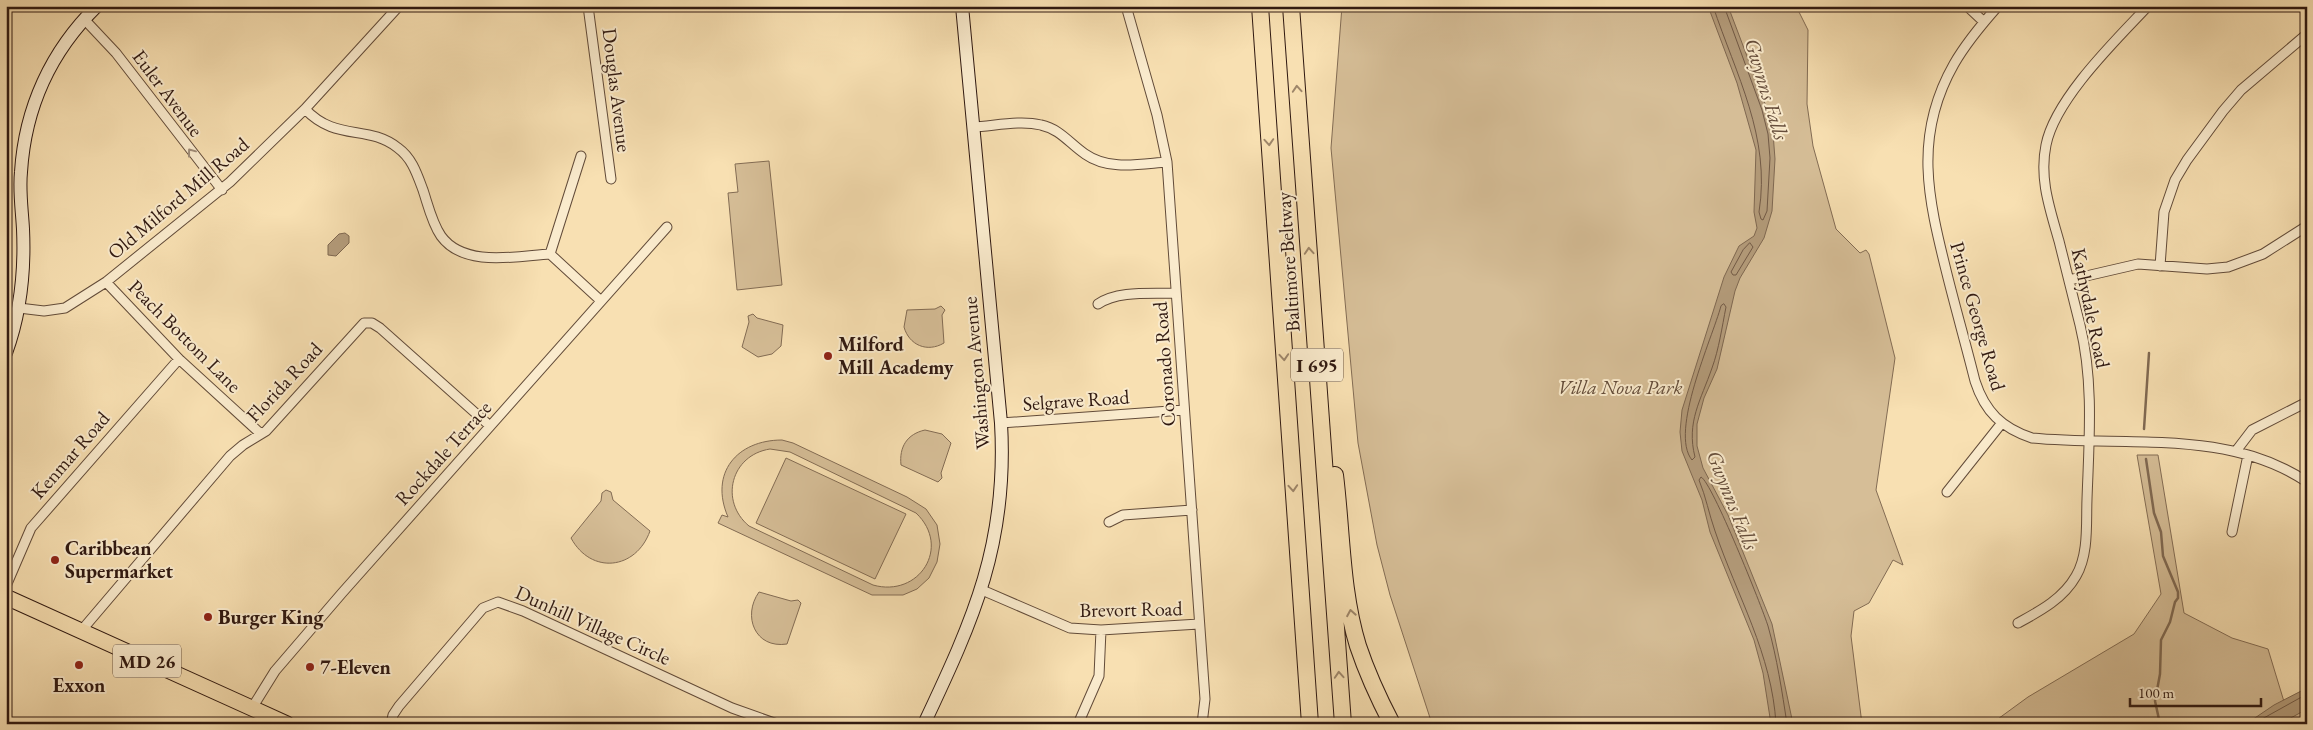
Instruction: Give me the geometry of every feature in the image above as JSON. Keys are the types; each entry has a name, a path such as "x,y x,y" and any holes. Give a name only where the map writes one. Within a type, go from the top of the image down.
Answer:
{"highway":[{"name":"Baltimore Beltway","path":"1260,6 1310,724"},
{"name":"Baltimore Beltway","path":"1291,6 1343,724"},
{"path":"1311,279 1351,612 1358,646 1392,724"},
{"path":"1299,724 1298,704 1304,650"}],"main road":[{"path":"6,353 19,308 24,260 20,174 26,133 34,104 45,76 64,44 97,6"},
{"name":"Washington Avenue","path":"924,724 960,646 982,590 994,545 1000,501 1001,423 962,6"},
{"name":"MD 26","path":"6,597 287,724"}],"street":[{"name":"Old Milford Mill Road","path":"19,308 44,311 65,308 106,282 222,190 305,109 399,6"},
{"name":"Douglas Avenue","path":"588,6 611,179"},
{"name":"Coronado Road","path":"1126,6 1157,115 1167,162 1204,699 1202,724"},
{"path":"1966,6 1984,22"},
{"name":"Prince George Road","path":"1998,6 1964,47 1943,87 1934,114 1927,164 1932,215 1980,396 2001,424 2014,432 2032,438 2181,444 2236,451 2274,463 2307,482"},
{"name":"Kathydale Road","path":"2018,623 2047,607 2061,596 2077,576 2081,565 2085,536 2089,441 2086,352 2043,177 2046,143 2057,118 2082,81 2115,41 2148,6"},
{"name":"Euler Avenue","path":"84,19 111,48 222,190"},
{"path":"2160,266 2164,212 2175,180 2187,160 2241,90 2307,34"},
{"path":"305,109 326,126 343,132 382,138 406,155 416,172 441,236 456,248 466,253 489,258 550,254 600,300"},
{"path":"973,128 1024,123 1043,125 1059,132 1090,157 1108,164 1167,162"},
{"path":"550,254 581,156"},
{"name":"Rockdale Terrace","path":"252,708 275,671 667,226"},
{"path":"2069,280 2121,266 2138,264 2207,270 2245,262 2263,254 2307,226"},
{"name":"Peach Bottom Lane","path":"106,282 179,359 261,434"},
{"path":"1098,304 1118,296 1176,293"},
{"name":"Florida Road","path":"81,631 230,456 243,444 261,434 357,328 367,323 380,328 490,426"},
{"name":"Kenmar Road","path":"6,586 32,528 179,359"},
{"path":"2236,451 2252,430 2307,402"},
{"name":"Selgrave Road","path":"1001,423 1184,410"},
{"path":"1947,492 2001,424"},
{"path":"2232,532 2248,455"},
{"path":"1109,522 1123,515 1192,510"},
{"name":"Brevort Road","path":"982,590 1070,628 1101,630 1199,624"},
{"name":"Dunhill Village Circle","path":"391,724 393,715 399,706 482,608 492,602 498,602 523,611 766,722"},
{"path":"1078,724 1099,676 1101,630"},
{"path":"766,722 777,724"}],"green space":[{"name":"Villa Nova Park","path":"1342,6 1796,6 1808,30 1807,104 1813,146 1836,229 1860,253 1866,250 1869,254 1895,358 1876,490 1903,565 1893,560 1869,603 1854,611 1851,636 1862,724 1432,724 1390,595 1377,545 1358,443 1331,148"},
{"path":"769,161 782,285 737,290 728,193 738,192 735,164"},
{"path":"941,306 945,310 942,315 944,343 938,346 925,347 914,343 904,327 907,310 935,309"},
{"path":"753,314 757,318 783,325 781,346 772,354 758,357 742,347 749,322 748,316"},
{"path":"925,430 942,434 951,443 941,473 942,478 938,482 901,465 901,452 906,442 913,435"},
{"path":"782,440 793,443 907,497 926,509 937,525 940,544 937,562 929,578 917,589 903,595 872,595 718,523 722,515 728,517 723,501 722,486 725,473 731,462 740,453 752,446","holes":["770,449 790,452 916,513 926,526 931,540 930,554 925,567 916,577 904,584 890,587 873,585 749,526 740,516 734,504 732,492 738,469 746,460 757,453"]},
{"path":"2137,455 2158,455 2184,613 2232,638 2268,649 2289,718 2307,709 2307,724 1991,724 2028,697 2134,634 2161,594"},
{"path":"786,458 906,514 875,579 756,523"},
{"path":"606,490 611,492 613,500 650,531 635,554 613,563 601,562 590,558 580,550 571,538 601,501 602,493"},
{"path":"759,592 791,601 798,600 801,603 787,644 776,644 767,641 755,629 752,611 754,601"}],"water":[{"name":"Gwynns Falls","path":"1708,6 1728,6 1767,109 1773,133 1775,159 1772,211 1764,238 1740,278 1735,291 1717,369 1704,398 1697,424 1697,446 1703,468 1728,515 1772,624 1793,724 1771,724 1763,673 1754,640 1710,532 1702,500 1682,451 1680,432 1682,410 1724,277 1739,246 1754,236 1757,228 1754,212 1756,150 1737,83"},
{"path":"345,233 349,236 349,243 336,256 328,255 328,245 339,234"},
{"path":"2307,688 2307,709 2280,724 2246,724 2274,705"}],"waterway":[{"path":"2144,429 2149,353"},
{"path":"2146,459 2154,513 2161,532 2163,556 2178,592 2178,598 2175,602 2170,622 2161,640 2160,674 2155,701 2160,724"}],"place":[{"name":"Milford Mill Academy","path":"828,356"},
{"name":"Caribbean Supermarket","path":"55,560"},
{"name":"Burger King","path":"208,617"},
{"name":"Exxon","path":"79,665"},
{"name":"7-Eleven","path":"310,667"}]}
